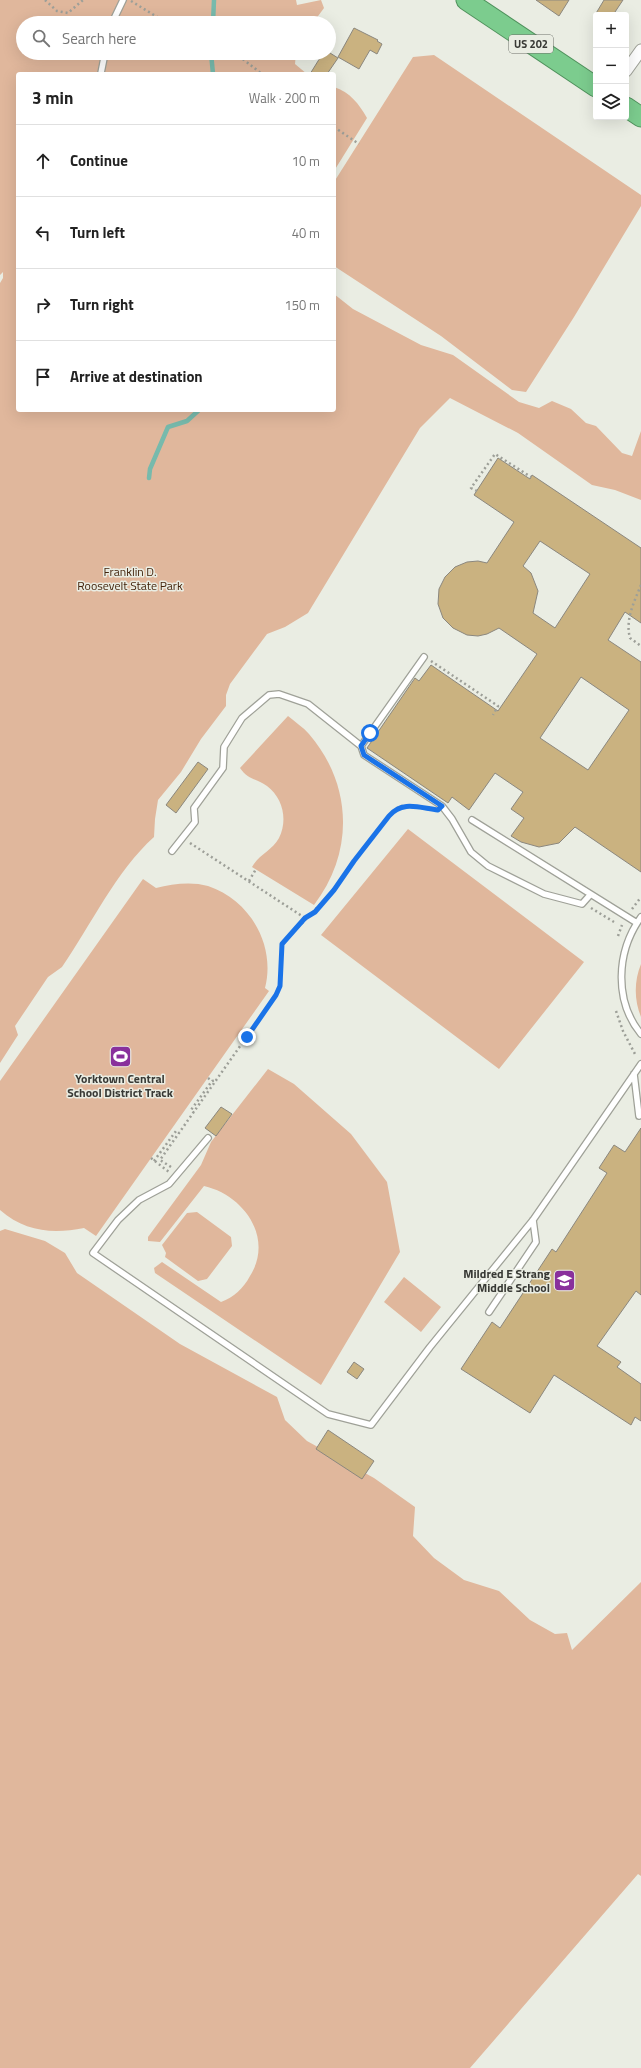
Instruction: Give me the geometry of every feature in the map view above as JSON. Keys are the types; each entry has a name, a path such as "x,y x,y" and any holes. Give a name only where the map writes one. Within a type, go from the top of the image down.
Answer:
{"highway":[{"name":"US 202","path":"466,0 593,85"},
{"path":"629,109 641,117"}],"street":[{"path":"629,67 641,50"}],"lane":[{"path":"115,16 123,0"},
{"path":"101,72 104,60"},
{"path":"361,746 424,657"},
{"path":"172,851 194,822 194,808 223,768 224,747 242,718 269,695 279,694 308,704 361,746 364,755 442,806 452,819 471,852 488,866 544,894 582,904 590,895"},
{"path":"472,820 637,923"},
{"path":"641,917 623,956 621,986 632,1023 641,1034"},
{"path":"208,1138 169,1184 139,1200 118,1220 93,1253 328,1414 371,1425 430,1347 533,1220 641,1064"},
{"path":"634,1074 639,1116"},
{"path":"489,1312 536,1242 533,1220"}],"path":[{"path":"45,0 57,11 68,13 83,0"},
{"path":"129,0 155,16"},
{"path":"244,60 259,72"},
{"path":"336,128 359,144"},
{"path":"477,492 471,488 495,454 531,477"},
{"path":"641,585 630,612 627,630 630,638 641,646"},
{"path":"424,657 498,706 493,715"},
{"path":"151,1158 171,1173 174,1169 160,1160 276,995 280,986 282,944 305,918 315,912 334,890 354,861 395,809 402,806 438,810 442,806"},
{"path":"182,838 305,918"},
{"path":"248,881 256,869"},
{"path":"627,916 641,897"},
{"path":"582,904 621,926 618,939"},
{"path":"614,1004 623,1031 636,1055 635,1059"},
{"path":"208,1078 212,1081"},
{"path":"194,1112 191,1110 212,1081 217,1080"},
{"path":"154,1161 176,1131 180,1133"}],"green space":[{"name":"Franklin D. Roosevelt State Park","path":"0,0 296,0 297,5 321,0 324,8 318,16 16,16 16,60 295,60 295,64 305,72 16,72 16,412 336,412 336,296 353,309 421,345 453,355 519,402 539,408 552,401 571,409 586,423 596,426 622,453 632,456 641,431 641,500 615,490 592,485 518,433 450,398 420,428 308,613 285,627 267,634 230,684 226,695 226,706 201,739 181,772 158,800 154,837 140,851 116,882 62,967 48,977 15,1026 18,1035 0,1063 0,283 3,278 3,272 0,275"},
{"path":"434,55 641,195 641,206 574,317 526,392 512,390 441,336 336,267 336,179 413,57"},
{"path":"336,88 354,99 367,118 336,168"},
{"path":"288,716 307,731 323,754 334,775 340,797 343,819 342,841 336,864 327,885 314,905 252,867 279,838 282,831 283,817 280,803 272,791 263,783 246,775 240,768"},
{"path":"408,829 584,962 499,1069 321,935"},
{"name":"Yorktown Central School District Track","path":"143,879 156,888 168,885 202,884 223,893 236,902 247,913 256,926 263,941 267,956 265,988 269,991 96,1236 84,1228 50,1231 29,1227 19,1223 0,1210 0,1081"},
{"path":"641,964 641,1017 637,1004 636,984"},
{"path":"268,1069 294,1084 351,1134 387,1182 400,1252 321,1385 155,1273 154,1268 162,1262 221,1302 230,1298 238,1292 250,1276 257,1262 259,1247 257,1233 251,1220 242,1208 218,1191 204,1186 160,1242 148,1241 148,1237 201,1165 211,1142"},
{"path":"197,1212 231,1237 232,1246 207,1279 198,1281 165,1257 166,1253 162,1245 187,1213"},
{"path":"5,1229 45,1241 65,1253 77,1273 180,1344 277,1397 285,1420 307,1441 374,1478 415,1507 413,1536 434,1558 464,1580 499,1591 530,1620 555,1634 567,1633 572,1650 641,1582 641,1876 638,1874 470,2068 0,2068 0,1231"},
{"path":"404,1277 441,1307 421,1332 384,1302"}],"building":[{"path":"536,0 569,0 559,16"},
{"path":"604,0 623,0 615,12 597,12"},
{"path":"354,28 378,40 377,41 382,44 377,54 370,50 359,69 338,57"},
{"path":"336,57 338,58 328,72 311,72 319,60 336,60"},
{"path":"498,458 530,479 532,475 641,548 641,623 625,612 608,640 641,662 641,872 575,827 559,843 539,847 521,842 511,836 524,818 511,809 523,792 495,773 469,810 452,797 448,803 367,748 415,678 419,681 431,665 498,711 537,654 499,628 487,634 478,636 467,635 453,628 443,618 438,604 439,589 445,577 455,567 467,562 478,561 487,563 514,522 474,495","holes":["540,541 590,574 555,628 533,613 538,591 531,573 523,566","581,677 629,710 588,770 540,738"]},
{"path":"198,762 208,769 176,813 166,805"},
{"path":"221,1107 232,1114 216,1136 205,1128"},
{"name":"Mildred E Strang Middle School","path":"641,1128 641,1295 636,1291 597,1346 621,1362 617,1367 641,1384 641,1421 635,1417 631,1425 554,1375 530,1413 461,1369 492,1322 500,1328 552,1249 556,1252 607,1173 599,1168 614,1145 625,1152"},
{"path":"354,1362 364,1369 357,1379 347,1372"},
{"path":"328,1430 374,1461 362,1479 316,1449"}],"waterway":[{"path":"213,16 214,0"},
{"path":"212,60 213,72"},
{"path":"149,478 150,469 168,427 187,421 197,412"}],"place":[{"name":"Yorktown Central School District Track","path":"120,1057"},
{"name":"Mildred E Strang Middle School","path":"565,1280"}],"route":[{"path":"247,1037 276,995 280,986 282,944 305,918 315,912 334,890 354,861 389,816 395,809 402,806 438,810 442,806 364,755 361,746 370,733"}]}
